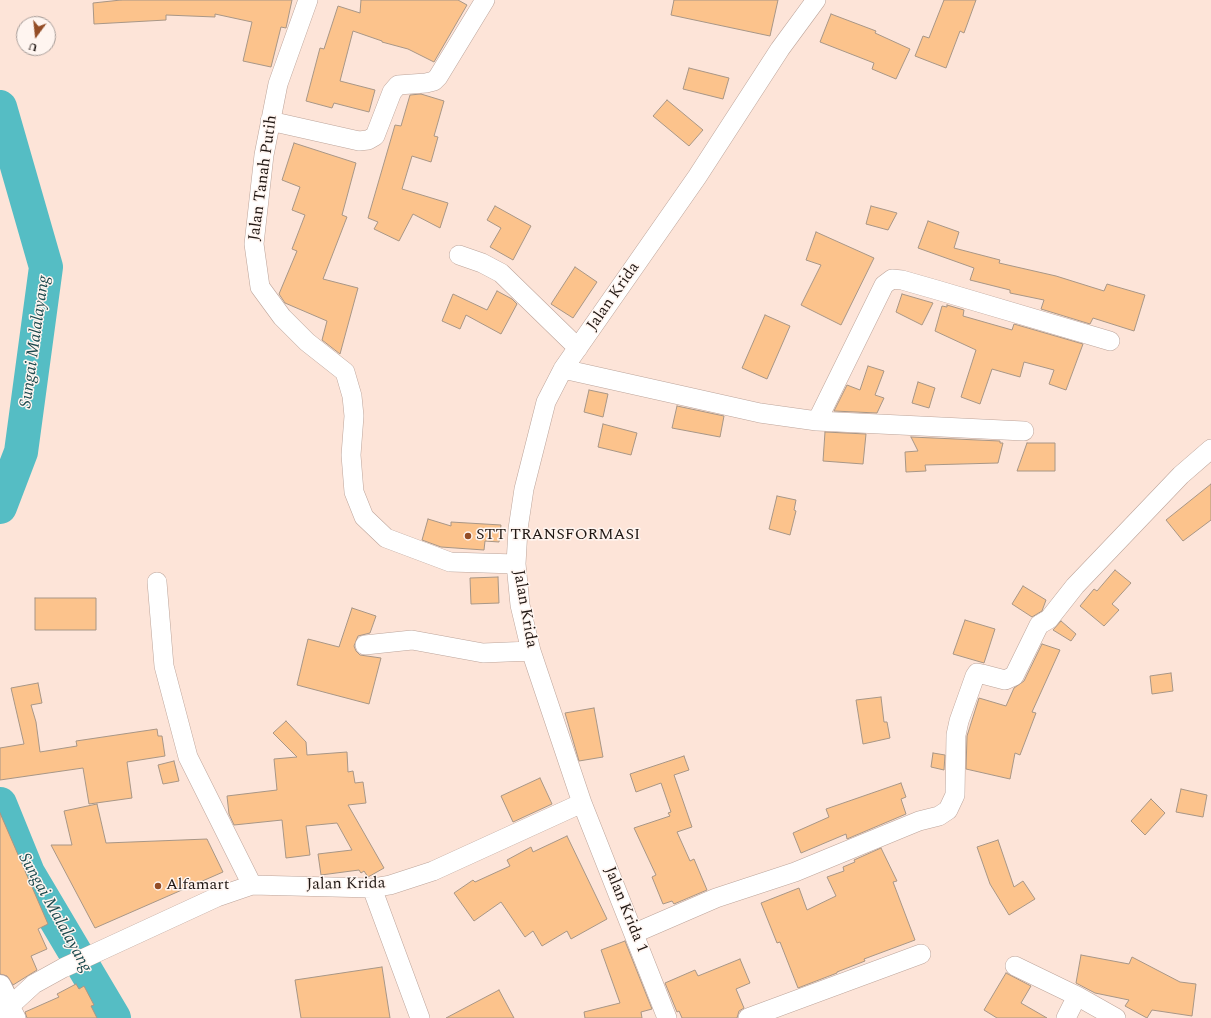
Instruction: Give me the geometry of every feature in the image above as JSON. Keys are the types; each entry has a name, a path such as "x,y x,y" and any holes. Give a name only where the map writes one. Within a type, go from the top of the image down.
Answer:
{"main road":[{"path":"0,986 9,1014"}],"street":[{"name":"Jalan Tanah Putih","path":"308,0 278,84 264,155 254,244 260,287 282,317 307,342 345,372 352,396 354,416 351,455 354,492 364,518 386,538 450,562 516,564"},
{"path":"270,121 360,141 368,140 375,136 392,92 398,85 434,82 485,0"},
{"name":"Jalan Krida","path":"9,1014 34,984 63,968 217,897 252,885 372,888 390,885 433,871 582,803 531,651 520,605 516,564 524,489 536,435 546,402 563,369 697,177 780,49 816,0"},
{"path":"459,255 482,263 501,273 578,348"},
{"path":"817,421 884,285 892,279 902,280 1110,341"},
{"path":"563,369 760,414 817,421 1024,431"},
{"path":"634,933 716,898 794,872 919,822 939,816 952,805 955,795 956,735 959,721 977,673 1005,680 1014,676 1039,624 1049,620 1075,586 1181,475 1211,449"},
{"path":"156,582 164,666 188,757 252,885"},
{"path":"365,645 412,640 483,653 531,651"},
{"name":"Jalan Krida 1","path":"582,803 667,1018"},
{"path":"372,888 420,1018"},
{"path":"748,1018 921,954"},
{"path":"1016,966 1077,996 1116,1018"},
{"path":"1066,1018 1077,996"}],"building":[{"path":"121,0 292,0 286,28 281,27 271,67 243,61 252,22 215,14 215,17 166,15 166,20 94,24 93,3"},
{"path":"361,0 458,0 467,5 434,62 408,49 382,42 353,31 340,81 375,90 369,112 334,103 332,108 306,101 320,48 324,49 338,6 360,13"},
{"path":"674,0 778,0 770,36 671,15"},
{"path":"944,0 976,0 964,33 960,31 946,68 915,56 923,36 929,38"},
{"path":"831,14 876,31 875,33 910,49 896,79 872,69 874,63 820,42"},
{"path":"689,68 729,78 723,99 683,89"},
{"path":"421,94 444,101 434,136 438,137 431,162 412,156 402,189 448,203 440,228 413,214 399,241 374,229 378,222 368,218 395,125 401,126 410,95"},
{"path":"667,100 703,130 689,146 653,116"},
{"path":"294,143 356,163 342,215 347,217 323,279 358,288 340,354 322,340 327,321 285,303 279,294 297,251 292,249 305,215 292,210 300,187 282,180"},
{"path":"495,206 531,226 513,260 490,247 501,228 487,220"},
{"path":"871,206 897,213 888,230 866,224"},
{"path":"928,221 959,232 954,248 1000,260 999,263 1056,276 1104,291 1107,284 1145,295 1134,331 1093,318 1090,324 1041,309 1044,300 1010,293 1010,290 970,280 974,268 918,248"},
{"path":"816,232 874,258 841,325 801,305 821,265 806,260"},
{"path":"575,267 597,282 573,318 551,304"},
{"path":"497,291 512,299 517,304 501,334 466,315 460,329 442,321 453,294 487,310"},
{"path":"902,294 933,303 922,325 896,312"},
{"path":"947,305 964,310 963,316 1012,330 1014,324 1083,344 1066,390 1049,384 1054,370 1024,362 1020,377 992,369 980,404 961,397 976,350 935,331 942,306 947,307"},
{"path":"765,315 790,326 767,379 742,368"},
{"path":"868,366 884,371 875,395 884,398 877,413 834,411 847,385 860,390"},
{"path":"918,382 935,388 929,408 912,403"},
{"path":"589,390 608,394 603,417 584,412"},
{"path":"677,406 724,416 720,437 672,428"},
{"path":"603,424 637,433 631,455 598,447"},
{"path":"825,432 866,434 863,464 823,461"},
{"path":"911,437 1000,441 1000,443 1003,443 998,463 925,465 926,471 906,472 905,452 918,451"},
{"path":"1027,443 1055,443 1055,471 1017,471"},
{"path":"1211,484 1211,520 1183,541 1166,520"},
{"path":"777,496 796,500 794,510 796,511 790,535 769,529"},
{"path":"428,519 451,526 451,522 501,525 499,542 485,541 484,550 441,547 422,540"},
{"path":"1115,570 1131,583 1112,604 1119,610 1104,626 1080,606 1094,589 1097,591"},
{"path":"498,577 499,603 471,604 470,578"},
{"path":"1023,586 1046,600 1042,611 1032,617 1012,604"},
{"path":"35,598 96,598 96,630 35,630"},
{"path":"352,608 376,616 370,633 358,636 354,646 360,655 381,658 369,704 297,685 308,639 339,647"},
{"path":"965,620 995,629 984,663 953,654"},
{"path":"1061,621 1076,634 1071,641 1053,630"},
{"path":"1042,644 1060,650 1032,712 1036,713 1020,755 1015,753 1010,779 966,769 967,736 979,698 1006,706 1014,688 1024,681"},
{"path":"1171,673 1173,691 1152,694 1150,676"},
{"path":"38,683 42,703 31,705 36,722 40,752 77,746 76,741 157,729 158,736 162,736 165,756 127,762 132,798 89,804 83,768 0,780 0,748 24,744 11,688"},
{"path":"881,697 884,722 887,722 890,738 863,744 856,700"},
{"path":"594,708 603,757 579,761 565,713"},
{"path":"286,721 306,742 307,755 347,752 348,772 353,771 355,783 363,782 366,803 348,805 384,868 368,877 364,871 361,873 359,870 321,875 318,854 352,850 337,823 306,826 310,855 286,858 282,820 234,825 229,814 227,796 277,790 274,759 297,757 273,733"},
{"path":"933,753 945,755 944,770 931,767"},
{"path":"684,756 689,770 674,775 692,827 677,832 690,861 694,859 707,890 674,904 672,901 663,904 652,877 656,875 634,828 670,816 668,813 671,812 661,783 636,792 630,774"},
{"path":"174,761 179,781 163,784 158,765"},
{"path":"540,778 552,804 513,822 501,796"},
{"path":"901,783 906,797 901,799 906,814 847,839 846,834 801,853 793,833 829,817 826,809"},
{"path":"1181,789 1207,795 1203,817 1176,812"},
{"path":"1151,799 1165,813 1145,835 1131,821"},
{"path":"97,804 106,843 207,839 223,872 95,928 51,845 72,845 64,811"},
{"path":"0,813 48,924 38,929 47,949 31,956 37,970 13,985 7,976 0,974"},
{"path":"567,836 607,919 571,939 567,931 542,946 533,931 525,937 501,902 474,921 454,893 473,880 475,882 510,866 507,860 531,847 533,852"},
{"path":"998,840 1014,887 1023,881 1035,899 1009,915 990,884 977,847"},
{"path":"881,848 897,881 893,882 915,940 864,959 865,961 798,988 780,942 777,943 761,903 799,888 807,910 836,896 827,877 844,871 843,867 855,862 854,860"},
{"path":"625,941 652,1009 641,1012 642,1018 585,1018 584,1012 620,1003 601,950"},
{"path":"1081,955 1129,964 1132,957 1180,982 1196,984 1192,1016 1152,1010 1147,1018 1125,1006 1129,1000 1095,993 1076,983"},
{"path":"740,959 750,983 736,989 744,1008 739,1011 737,1018 682,1018 679,1011 677,1012 665,983 695,970 698,976"},
{"path":"382,967 390,1018 301,1018 295,980"},
{"path":"1006,973 1031,986 1021,1003 1047,1018 997,1018 984,1010"},
{"path":"76,984 79,989 84,986 94,1005 91,1006 97,1018 27,1018 25,1012 59,997 57,994"},
{"path":"499,990 514,1018 446,1018"}],"waterway":[{"name":"Sungai Malalayang","path":"0,107 46,267 21,452 0,507"},
{"name":"Sungai Malalayang","path":"0,804 28,873 114,1018"}],"place":[{"name":"STT TRANSFORMASI","path":"468,536"},
{"name":"Alfamart","path":"158,886"}]}
